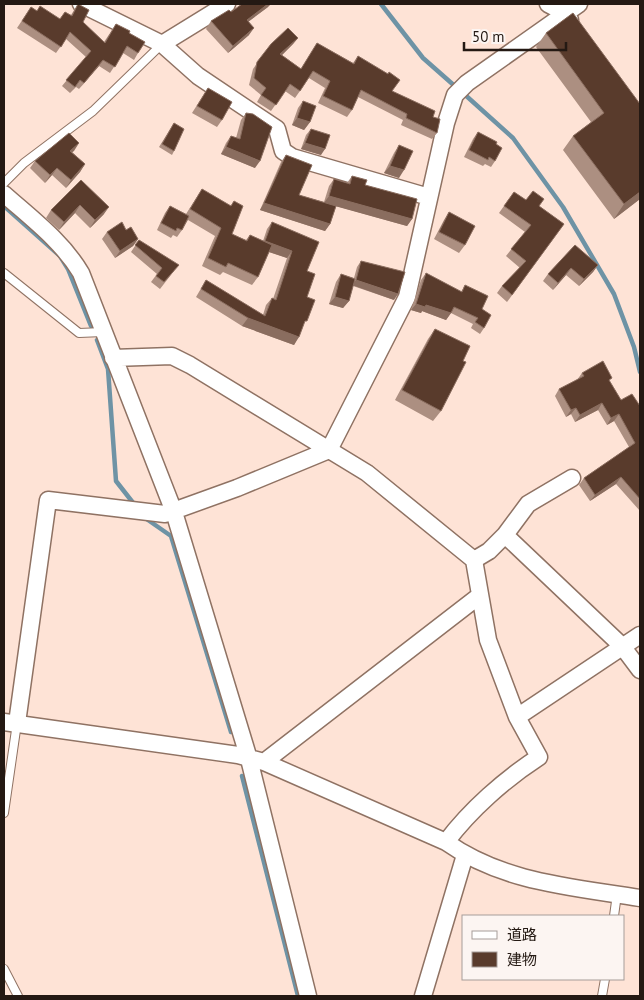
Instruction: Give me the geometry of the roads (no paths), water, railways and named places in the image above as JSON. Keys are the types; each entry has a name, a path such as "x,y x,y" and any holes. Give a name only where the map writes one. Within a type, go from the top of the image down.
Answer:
{"street":[{"path":"81,4 162,44 198,76 277,129 282,151 292,157 429,196"},
{"path":"162,44 228,4"},
{"path":"548,4 572,8"},
{"path":"572,8 583,36"},
{"path":"572,8 467,83 455,95 429,196 408,297 330,450 165,514 48,500 10,723 238,755 256,760 446,842 465,856 508,874 556,886 640,898"},
{"path":"4,194 72,258 80,273 174,512 256,760 308,996"},
{"path":"113,358 172,356 367,473 474,560 478,596 488,640 517,717 539,757 524,766 461,822 446,842"},
{"path":"474,560 489,551 505,535 528,504 572,478"},
{"path":"505,535 622,646 640,670"},
{"path":"256,760 478,596"},
{"path":"517,717 622,646 640,636"},
{"path":"423,996 465,856"}],"lane":[{"path":"4,183 24,163 93,111 162,44"},
{"path":"4,273 79,333 103,332"},
{"path":"4,813 10,723"},
{"path":"614,915 617,894"},
{"path":"4,969 18,996"},
{"path":"602,996 605,980"}],"waterway":[{"path":"381,4 423,58 457,88"},
{"path":"463,93 513,138 563,207 614,294 634,347 640,372"},
{"path":"4,206 60,256 68,269 91,326"},
{"path":"97,340 108,369 116,481 134,504"},
{"path":"148,520 171,536 231,732"},
{"path":"242,776 298,996"}]}
